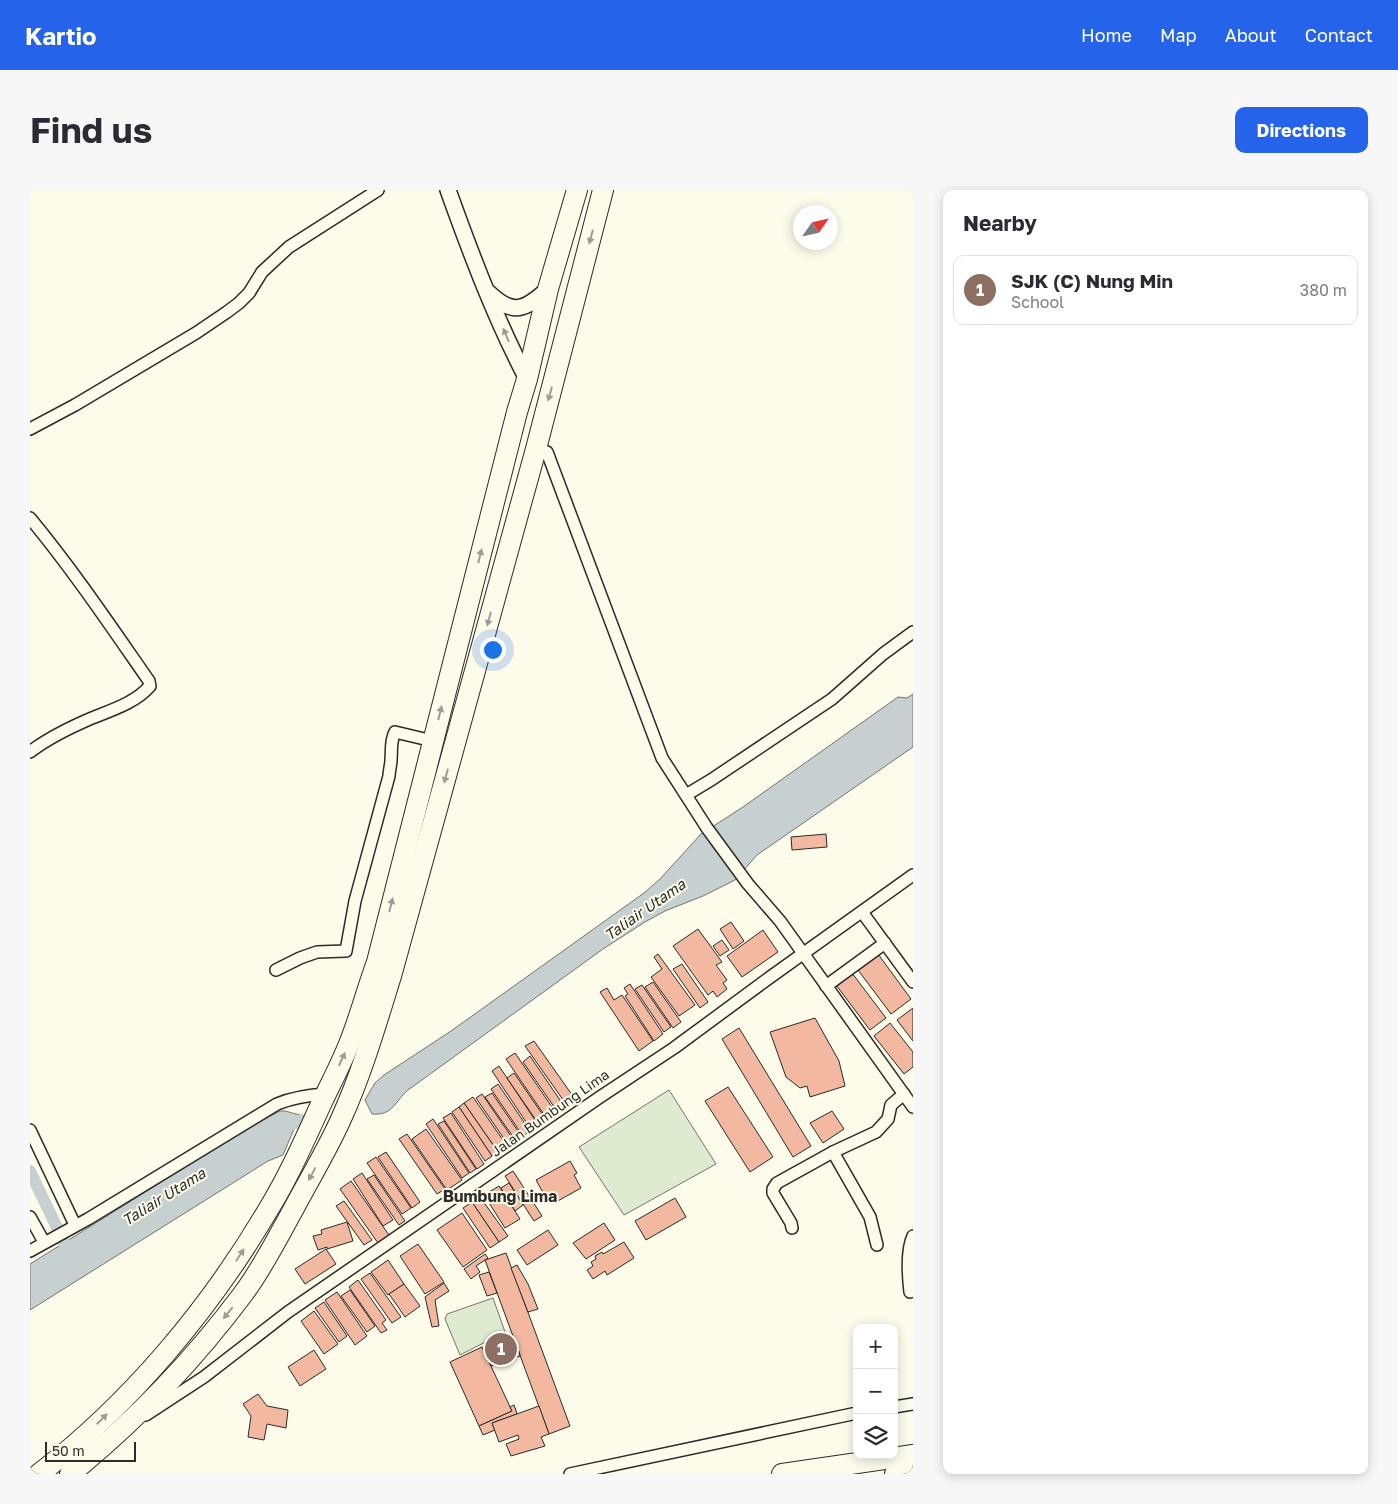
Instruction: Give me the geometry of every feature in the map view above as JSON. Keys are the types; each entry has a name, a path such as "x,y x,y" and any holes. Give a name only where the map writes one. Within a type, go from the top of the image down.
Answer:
{"highway":[{"path":"39,1474 90,1431 150,1371 236,1261 269,1210 294,1163 349,1044 377,962 428,740 517,412 528,379 548,290 577,190"},
{"path":"70,1474 137,1416 206,1339 244,1293 281,1232 335,1131 352,1093 373,1035 391,976 536,448 603,190"},
{"path":"898,1449 913,1446"},
{"path":"791,1472 913,1455"},
{"path":"791,1472 853,1458"},
{"path":"895,1474 913,1471"}],"main road":[{"path":"448,190 486,290 512,350 528,379"},
{"path":"486,290 499,303 508,308 533,302 548,290"}],"street":[{"path":"32,425 82,401 196,333 239,304 249,293 262,272 289,247 378,190"},
{"path":"536,448 547,452 662,758 706,828 748,884 780,921 913,1107"},
{"path":"30,518 58,551 84,587 150,686 134,700 76,726 39,745 30,752"},
{"path":"686,795 832,699 883,654 913,632"},
{"path":"276,970 317,952 346,951 355,901 388,776 392,739 396,732 399,732 428,740"},
{"name":"Jalan Bumbung Lima","path":"104,1446 204,1376 288,1312 600,1096 674,1048 913,875"},
{"path":"862,912 913,982"},
{"path":"826,986 884,943"},
{"path":"792,1228 776,1199 773,1189 777,1183 833,1152 876,1132 888,1119 891,1105 904,1094"},
{"path":"30,1251 277,1104 305,1095 324,1099"},
{"path":"30,1130 73,1226"},
{"path":"833,1152 870,1216 877,1245"},
{"path":"30,1217 47,1241"},
{"path":"910,1292 908,1274 910,1245 913,1236"},
{"path":"204,1376 196,1380 188,1373 188,1368 206,1339"},
{"path":"898,1406 913,1404"},
{"path":"570,1474 853,1414"}],"green space":[{"path":"669,1090 716,1164 624,1215 579,1147"},
{"path":"493,1298 505,1332 460,1355 445,1319 447,1314"}],"water":[{"path":"913,694 913,747 757,855 735,880 703,896 665,911 603,949 408,1090 385,1113 372,1114 365,1100 375,1083 384,1075 451,1031 644,893 660,879 701,834 743,807 898,697 907,698"},
{"path":"280,1111 300,1115 283,1155 268,1161 30,1310 30,1264 253,1125"}],"building":[{"path":"826,834 827,847 792,850 791,837"},
{"path":"731,922 744,941 733,949 720,929"},
{"path":"698,929 722,962 716,965 727,980 723,983 727,989 717,997 713,991 708,995 673,946"},
{"path":"763,930 778,952 742,977 727,956"},
{"path":"722,940 729,950 720,956 713,946"},
{"path":"658,954 695,1005 679,1016 651,977 662,969 654,957"},
{"path":"878,954 911,999 891,1014 858,970"},
{"path":"682,964 708,1002 700,1008 673,969"},
{"path":"852,973 886,1018 870,1030 836,985"},
{"path":"653,982 681,1022 673,1028 645,987"},
{"path":"630,984 663,1034 654,1041 625,996 628,994 624,988"},
{"path":"642,985 671,1027 664,1032 635,989"},
{"path":"607,988 614,1000 622,995 653,1041 639,1051 600,992"},
{"path":"913,1008 913,1041 897,1020"},
{"path":"815,1018 839,1061 845,1086 810,1097 807,1086 800,1088 786,1077 770,1032"},
{"path":"890,1023 913,1052 913,1067 904,1074 874,1036"},
{"path":"739,1028 811,1146 793,1157 722,1039"},
{"path":"534,1041 575,1099 566,1104 525,1046"},
{"path":"515,1053 554,1110 545,1116 506,1059"},
{"path":"530,1056 564,1106 557,1111 523,1062"},
{"path":"499,1066 539,1126 532,1131 492,1071"},
{"path":"514,1073 547,1121 540,1126 507,1078"},
{"path":"498,1084 530,1131 523,1136 491,1089"},
{"path":"728,1087 773,1157 750,1172 705,1101"},
{"path":"492,1093 522,1137 516,1141 485,1097"},
{"path":"482,1094 515,1142 509,1146 476,1098"},
{"path":"473,1097 507,1146 498,1152 464,1103"},
{"path":"464,1103 498,1152 492,1156 459,1107"},
{"path":"459,1107 492,1156 485,1161 452,1112"},
{"path":"832,1111 844,1129 823,1143 810,1123"},
{"path":"451,1113 484,1164 477,1169 443,1118"},
{"path":"433,1119 469,1173 462,1178 426,1124"},
{"path":"444,1121 476,1169 470,1173 438,1124"},
{"path":"426,1129 462,1180 447,1190 412,1139"},
{"path":"407,1134 445,1189 437,1194 399,1139"},
{"path":"386,1152 420,1202 412,1208 378,1157"},
{"path":"376,1157 411,1208 402,1214 367,1163"},
{"path":"570,1161 577,1173 574,1175 581,1188 556,1202 552,1195 546,1198 536,1180"},
{"path":"513,1171 542,1216 534,1221 505,1176"},
{"path":"362,1173 393,1220 383,1226 353,1179"},
{"path":"374,1175 405,1221 399,1225 367,1179"},
{"path":"351,1181 389,1235 378,1243 340,1189"},
{"path":"509,1183 523,1205 515,1211 501,1188"},
{"path":"499,1186 520,1219 505,1228 484,1195"},
{"path":"480,1197 508,1236 499,1242 472,1202"},
{"path":"675,1198 686,1217 646,1240 635,1221"},
{"path":"344,1201 372,1240 364,1245 336,1206"},
{"path":"472,1202 499,1242 490,1248 463,1208"},
{"path":"462,1213 487,1250 463,1267 437,1230"},
{"path":"347,1222 353,1241 318,1250 313,1236 322,1234 321,1230"},
{"path":"604,1223 615,1240 586,1259 573,1243"},
{"path":"548,1230 558,1245 527,1265 517,1250"},
{"path":"624,1242 634,1258 607,1275 605,1271 593,1279 587,1270 593,1266 591,1262 596,1259 595,1256 602,1252 603,1254"},
{"path":"418,1244 444,1282 425,1294 400,1256"},
{"path":"326,1249 336,1264 305,1284 295,1269"},
{"path":"506,1253 570,1426 549,1434 485,1260"},
{"path":"485,1254 488,1258 476,1266 480,1272 471,1279 464,1269"},
{"path":"388,1260 404,1284 388,1295 371,1272"},
{"path":"517,1265 528,1284 538,1309 528,1312 511,1268"},
{"path":"489,1272 497,1293 487,1296 479,1275"},
{"path":"370,1273 401,1317 392,1323 361,1279"},
{"path":"358,1280 386,1320 382,1323 387,1330 381,1333 349,1287"},
{"path":"444,1283 449,1291 435,1300 439,1326 432,1327 425,1297"},
{"path":"404,1284 420,1306 405,1317 389,1294"},
{"path":"350,1290 375,1326 367,1332 341,1296"},
{"path":"337,1292 367,1336 355,1345 325,1300"},
{"path":"324,1302 347,1336 339,1342 315,1308"},
{"path":"314,1311 338,1344 324,1354 301,1321"},
{"path":"482,1347 512,1411 479,1426 450,1362"},
{"path":"314,1350 326,1369 300,1386 288,1367"},
{"path":"519,1351 520,1356 491,1366 490,1361"},
{"path":"258,1394 267,1406 288,1410 286,1428 267,1424 264,1440 248,1437 251,1416 243,1404"},
{"path":"514,1405 517,1414 492,1423 495,1430 483,1435 479,1426 512,1411 510,1407"},
{"path":"539,1406 549,1434 541,1437 545,1446 511,1456 506,1444 519,1439 518,1435 499,1442 492,1423"}],"waterway":[{"name":"Taliair Utama","path":"283,1128 302,1120"},
{"path":"30,1171 70,1255"}],"place":[{"name":"SJK (C) Nung Min","path":"501,1349"}],"district":[{"name":"Bumbung Lima","path":"500,1196"}]}
